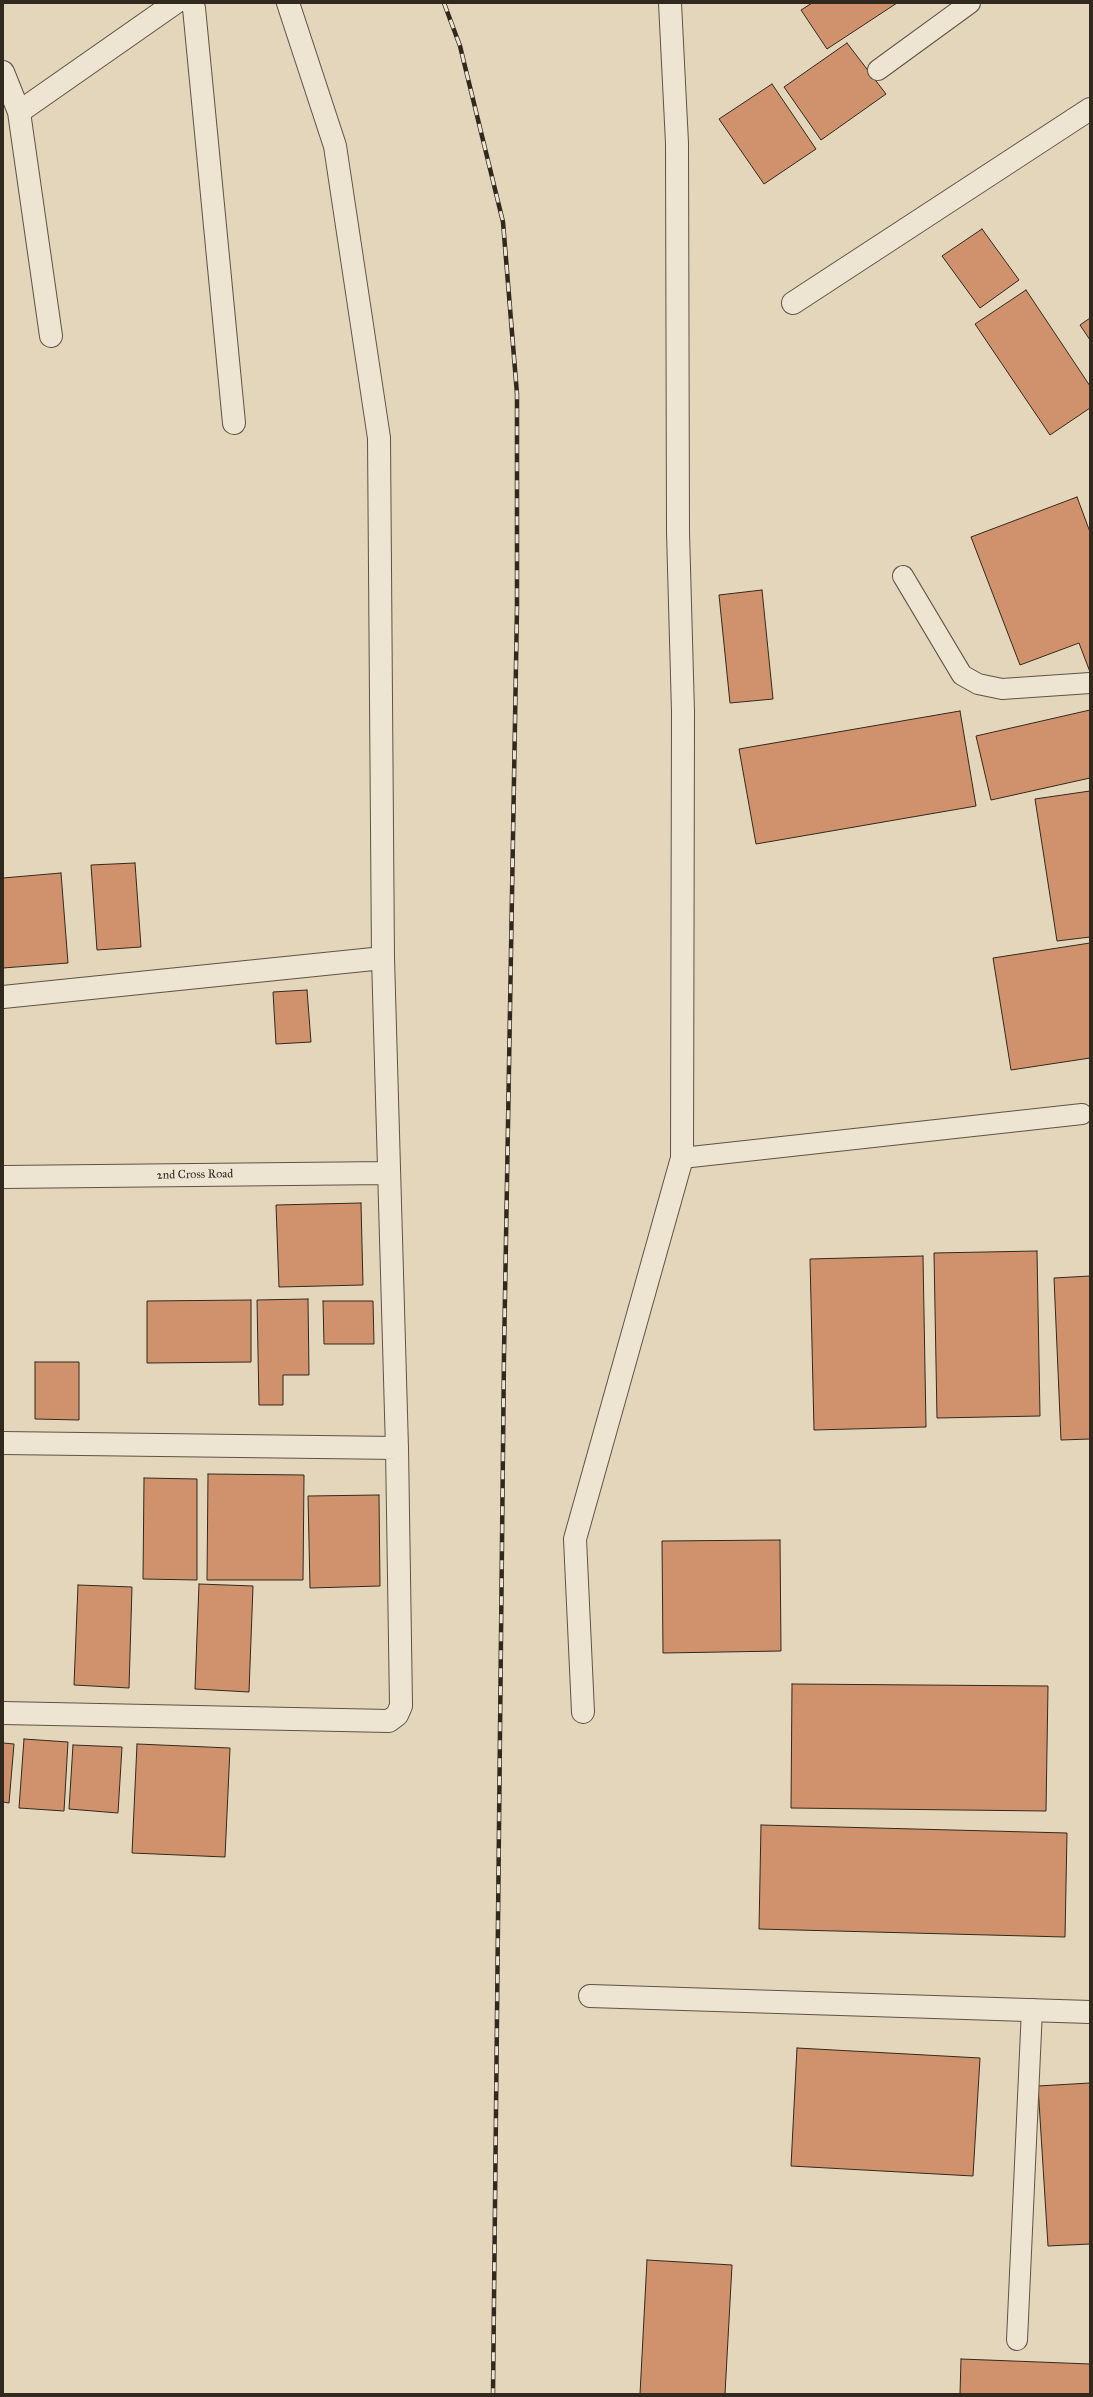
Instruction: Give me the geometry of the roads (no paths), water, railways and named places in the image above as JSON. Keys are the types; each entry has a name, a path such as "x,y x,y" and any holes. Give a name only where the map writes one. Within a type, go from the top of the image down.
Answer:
{"street":[{"path":"19,112 175,3"},
{"path":"191,3 194,8 234,423"},
{"path":"3,1712 388,1722 397,1715 401,1706 397,1448 387,1173 383,958 379,438 335,146 288,3"},
{"path":"583,1712 575,1540 682,1158 683,712 678,532 677,144 670,3"},
{"path":"3,72 19,112 51,336"},
{"path":"793,303 1090,109"},
{"path":"3,997 383,958"},
{"name":"2nd Cross Road","path":"3,1177 387,1173"},
{"path":"3,1443 397,1448"},
{"path":"590,1996 1090,2012"}],"lane":[{"path":"878,70 970,3"},
{"path":"903,576 962,675 978,684 1002,689 1090,683"},
{"path":"682,1158 1082,1114"},
{"path":"1017,2340 1032,2009"}],"railway":[{"path":"444,3 460,46 503,222 517,394 517,607 504,1354 493,2394"}]}
